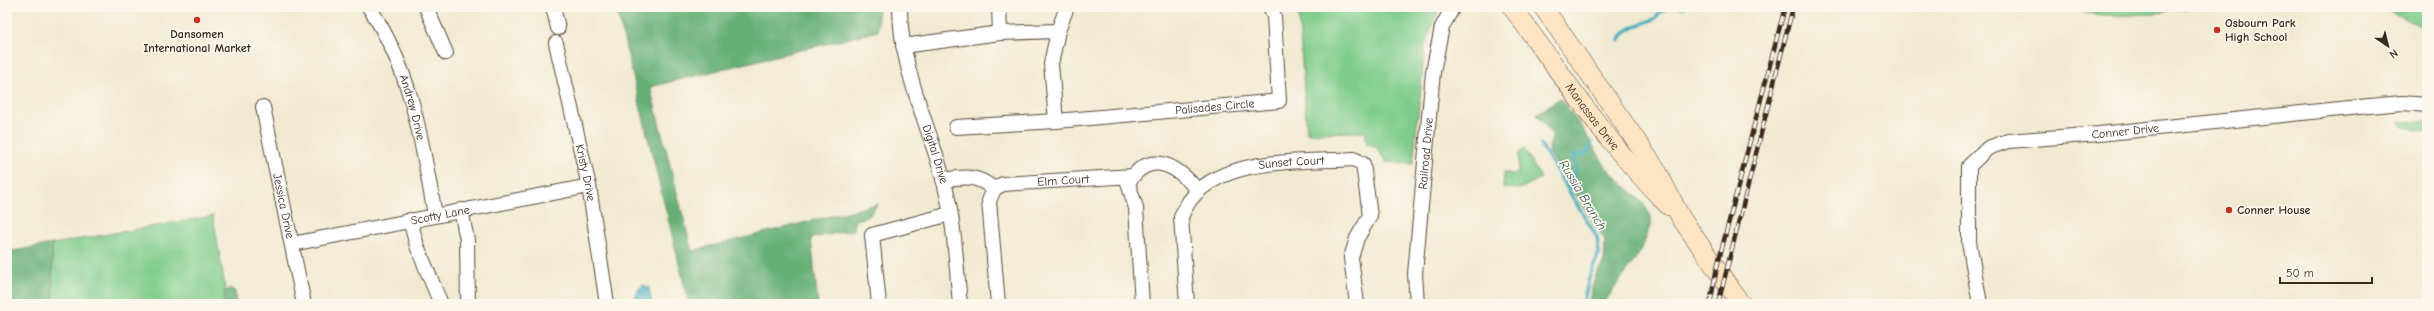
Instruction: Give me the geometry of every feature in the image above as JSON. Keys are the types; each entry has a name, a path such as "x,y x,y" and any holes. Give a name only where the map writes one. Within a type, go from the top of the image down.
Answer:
{"main road":[{"name":"Manassas Drive","path":"1512,7 1575,93 1645,182 1681,218"},
{"name":"Manassas Drive","path":"1543,7 1656,169 1681,218 1741,301"}],"street":[{"name":"Andrew Drive","path":"368,7 390,42 412,97 435,215"},
{"path":"426,7 446,53"},
{"path":"553,7 558,28"},
{"name":"Digital Drive","path":"900,7 903,46 910,78 943,180 950,214 960,304"},
{"path":"998,7 1000,33"},
{"path":"1056,120 1051,64 1058,31 1067,7"},
{"name":"Palisades Circle","path":"956,127 1279,101 1274,16 1270,7"},
{"name":"Railroad Drive","path":"1417,304 1415,274 1433,72 1442,27 1453,7"},
{"path":"903,46 1000,33 1058,31"},
{"name":"Kristy Drive","path":"556,43 589,186 607,304"},
{"name":"Conner Drive","path":"1980,304 1969,242 1969,166 1988,148 2008,141 2099,134 2402,103 2427,105"},
{"name":"Jessica Drive","path":"263,107 304,304"},
{"name":"Sunset Court","path":"1187,304 1181,217 1185,208 1198,191 1217,178 1247,166 1354,159 1363,164 1370,216 1357,238 1351,258 1357,304"},
{"name":"Elm Court","path":"994,189 1003,184 1133,176 1140,169 1146,166 1167,164 1179,172 1198,191"},
{"path":"1133,176 1128,183 1136,208 1142,304"},
{"path":"943,180 956,178 982,179 994,189 989,201 998,304"},
{"name":"Scotty Lane","path":"292,244 589,186"},
{"path":"461,210 467,240 468,304"},
{"path":"879,304 872,235 950,214"},
{"path":"410,220 417,246 441,304"}],"green space":[{"path":"616,7 878,7 878,31 650,87 692,251 878,204 869,216 854,221 854,230 811,238 818,304 689,304"},
{"path":"1298,7 1439,7 1425,46 1413,164 1386,162 1375,146 1367,144 1365,132 1307,133"},
{"path":"2071,7 2201,7 2117,16 2085,12"},
{"path":"2383,7 2427,7 2427,31"},
{"path":"1560,98 1581,126 1606,167 1643,203 1651,216 1651,223 1641,251 1603,304 1588,304 1595,277 1604,261 1605,240 1550,154 1549,146 1553,136 1537,114"},
{"path":"2399,121 2427,123 2427,132 2401,126"},
{"path":"1524,149 1541,178 1520,189 1503,188 1504,173 1518,174 1519,153"},
{"path":"213,216 228,304 53,304 52,244"},
{"path":"52,244 53,304 7,304 7,252"},
{"path":"230,288 235,291 236,304 224,304 224,292"}],"water":[{"path":"644,285 649,288 652,304 635,304 636,293 639,288"}],"waterway":[{"path":"1619,41 1622,35 1630,28 1656,18 1660,12 1668,7"},
{"path":"1569,190 1576,169 1573,155 1586,154 1592,143"},
{"name":"Russia Branch","path":"1541,145 1597,237 1599,253 1589,278 1583,304"}],"railway":[{"path":"1710,304 1717,267 1785,7"},
{"path":"1718,304 1793,7"}],"place":[{"name":"Dansomen International Market","path":"197,20"},
{"name":"Osbourn Park High School","path":"2217,30"},
{"name":"Conner House","path":"2229,210"}]}
